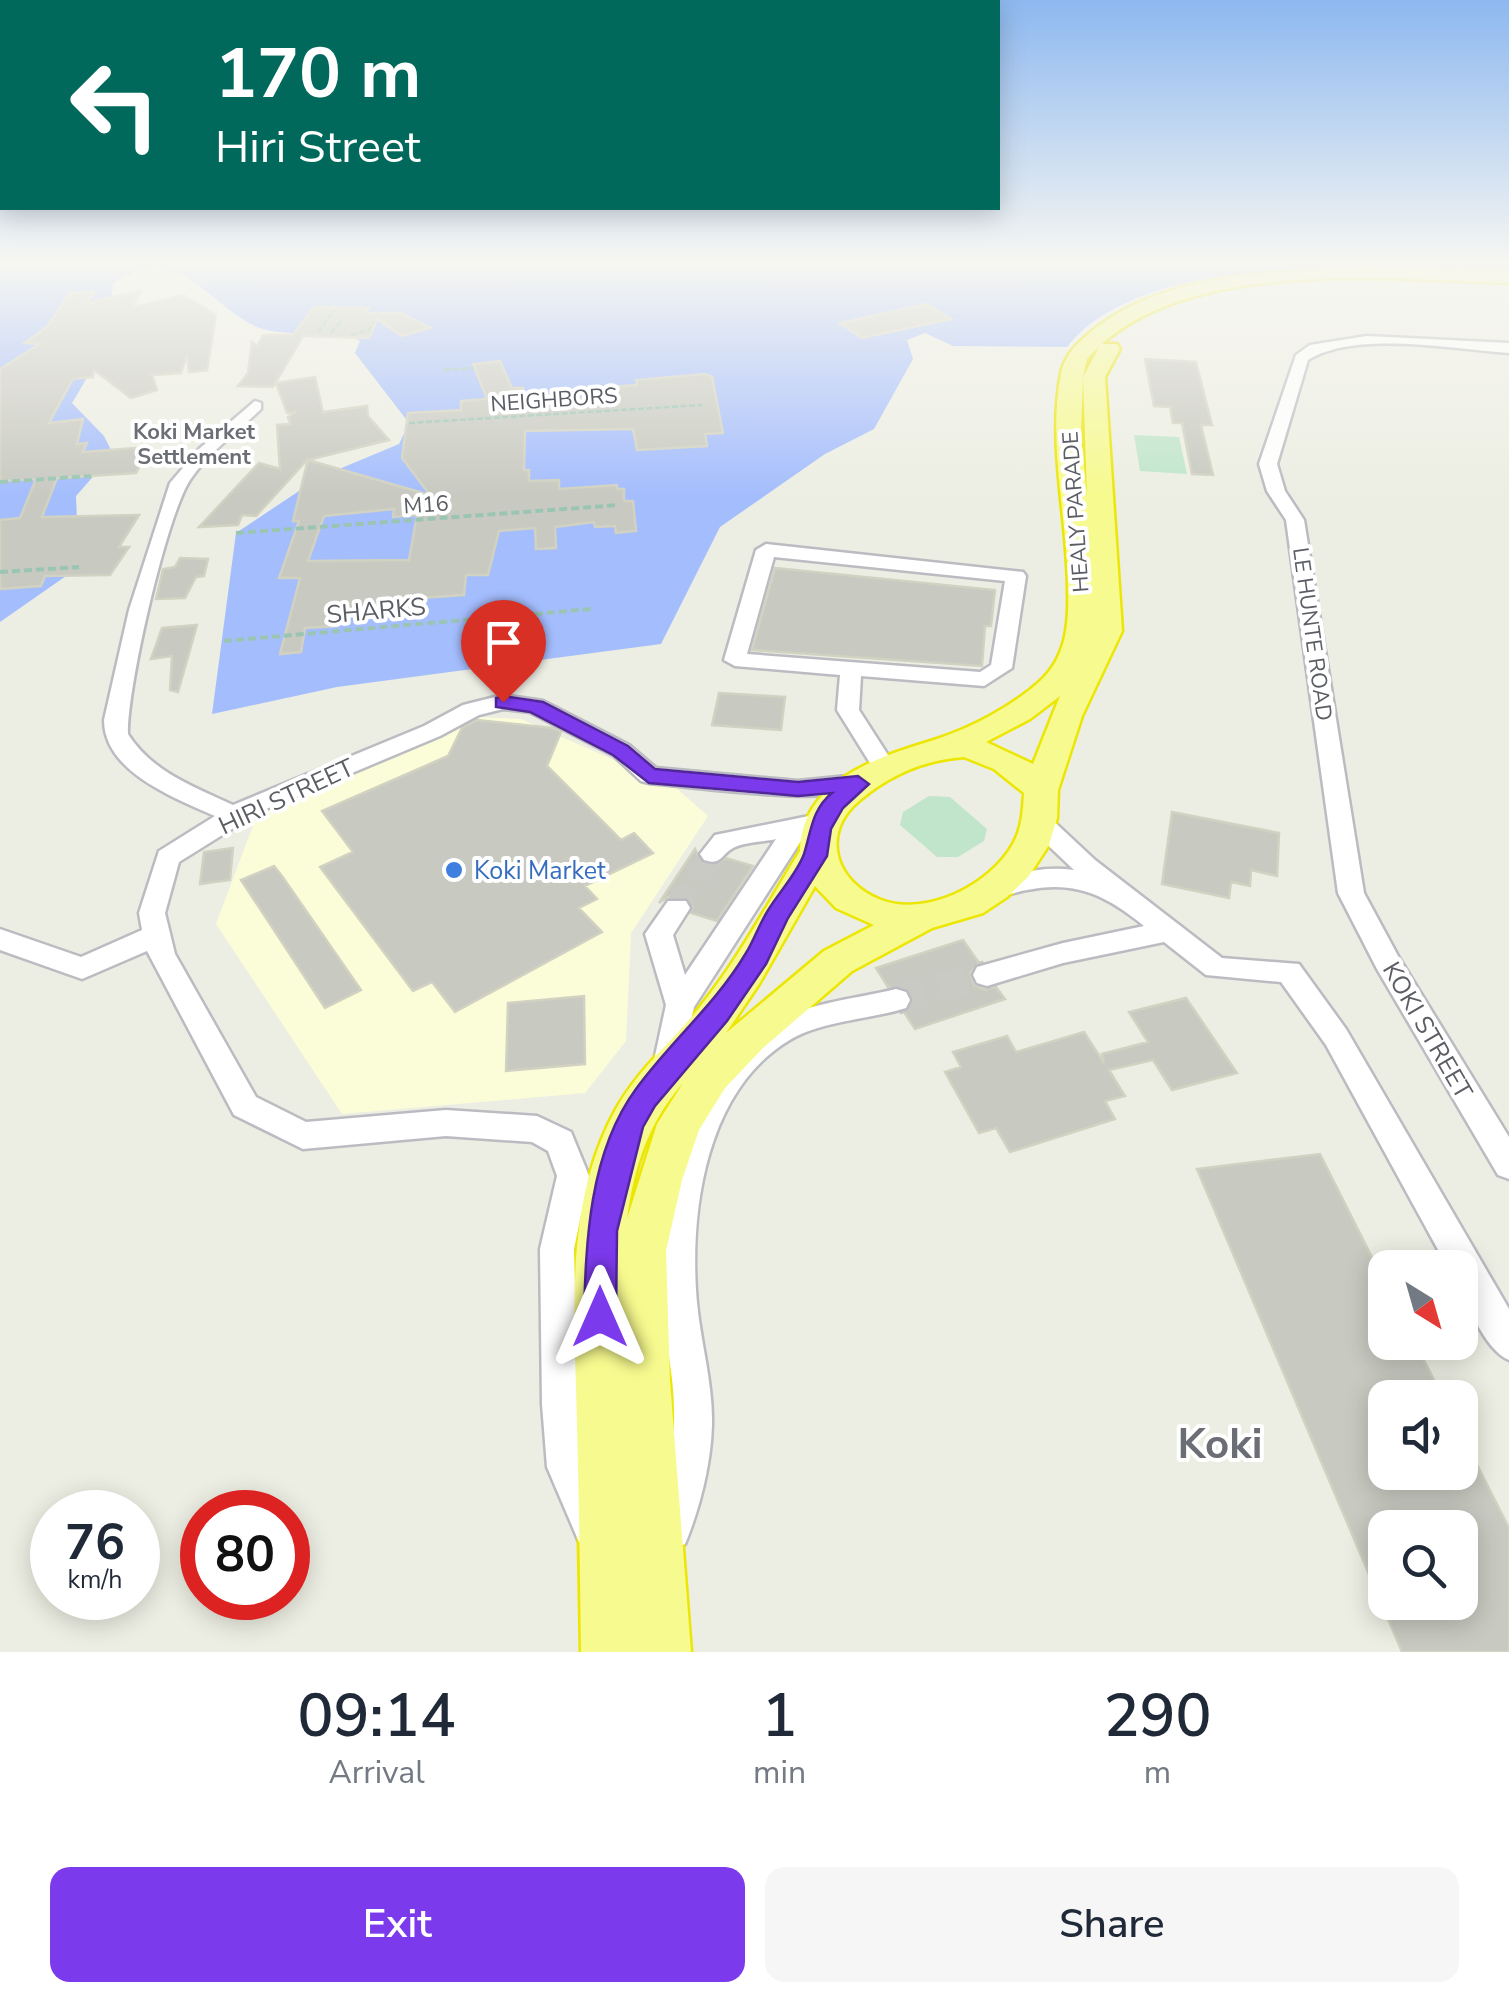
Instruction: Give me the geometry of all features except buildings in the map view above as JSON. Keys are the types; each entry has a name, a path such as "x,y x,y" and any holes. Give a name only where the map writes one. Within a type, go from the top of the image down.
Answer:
{"highway":[{"name":"HEALY PARADE","path":"943,748 1022,711 1064,672 1076,652 1084,574 1068,434 1072,370 1081,352 1094,341"},
{"name":"HEALY PARADE","path":"1040,806 1066,716 1107,630 1094,377 1101,360 1116,341"},
{"path":"610,1652 598,1282 602,1231 621,1147 645,1098 718,1014 757,957 812,834 834,803 870,775 943,748 997,755 1022,769 1040,806 1033,844 1012,874 956,909 922,917 838,961 778,1010 710,1076 679,1124 649,1210 642,1251 662,1652"},
{"path":"812,834 828,879 856,905 887,916 922,917"}],"street":[{"name":"LE HUNTE ROAD","path":"1351,893 1296,520 1276,491 1268,464 1301,358 1313,349 1366,342 1509,348"},
{"path":"234,815 156,778 125,750 112,729 119,685 177,484 255,406"},
{"path":"766,550 1016,576 1001,668 984,679 851,668 735,660 766,550"},
{"path":"851,668 848,710 870,775"},
{"name":"HIRI STREET","path":"608,1562 566,1467 560,1404 557,1249 573,1176 560,1142 537,1129 446,1123 304,1136 245,1106 161,954 152,914 168,857 234,815 432,732 471,710 503,702 535,706 620,750 649,776 798,789 870,775"},
{"path":"1040,806 1126,898 1216,968 1289,972 1336,1037 1509,1343"},
{"path":"713,854 724,841 812,834"},
{"path":"667,1070 680,1005 812,834"},
{"path":"985,892 1032,877 1070,876 1126,898"},
{"name":"KOKI STREET","path":"1351,893 1387,962 1509,1165"},
{"path":"677,908 659,934 680,1005"},
{"path":"988,975 1063,953 1166,932"},
{"path":"0,939 82,968 157,935"},
{"path":"656,1591 692,1441 690,1367 679,1284 682,1215 698,1134 734,1074 755,1048 782,1030 896,1000"}],"path":[{"path":"444,370 467,365 474,368"},
{"name":"NEIGHBORS","path":"409,423 702,404"},
{"path":"0,482 91,476"},
{"name":"M16","path":"236,533 619,505"},
{"path":"0,572 78,566"},
{"name":"SHARKS","path":"224,641 591,608"}],"shaded area":[{"path":"1134,435 1179,437 1187,474 1140,471"},
{"name":"Koki Market","path":"477,717 521,719 675,787 708,816 631,933 626,1041 585,1093 342,1114 216,924 260,807"},
{"path":"929,796 950,797 987,829 984,841 958,857 937,857 900,825 903,812"}],"water":[{"path":"0,341 102,341 72,403 104,436 113,454 76,496 79,567 0,622"},
{"path":"360,341 907,341 913,359 874,429 825,454 720,527 661,644 337,687 212,714 236,533 320,477 399,444 409,423 355,353"},
{"path":"942,341 1074,341 1067,347 953,346"}],"tunnel":[{"path":"677,908 713,854"},
{"path":"896,1000 987,975"}],"place":[{"name":"Koki Market","path":"454,870"}],"district":[{"name":"Koki Market Settlement","path":"194,444"},
{"name":"Koki","path":"1220,1443"}],"route":[{"path":"503,702 535,706 620,750 649,776 798,789 858,784 834,803 819,829 815,856 777,916 757,957 718,1014 667,1070 630,1123 608,1194 602,1231 600,1317"}]}
